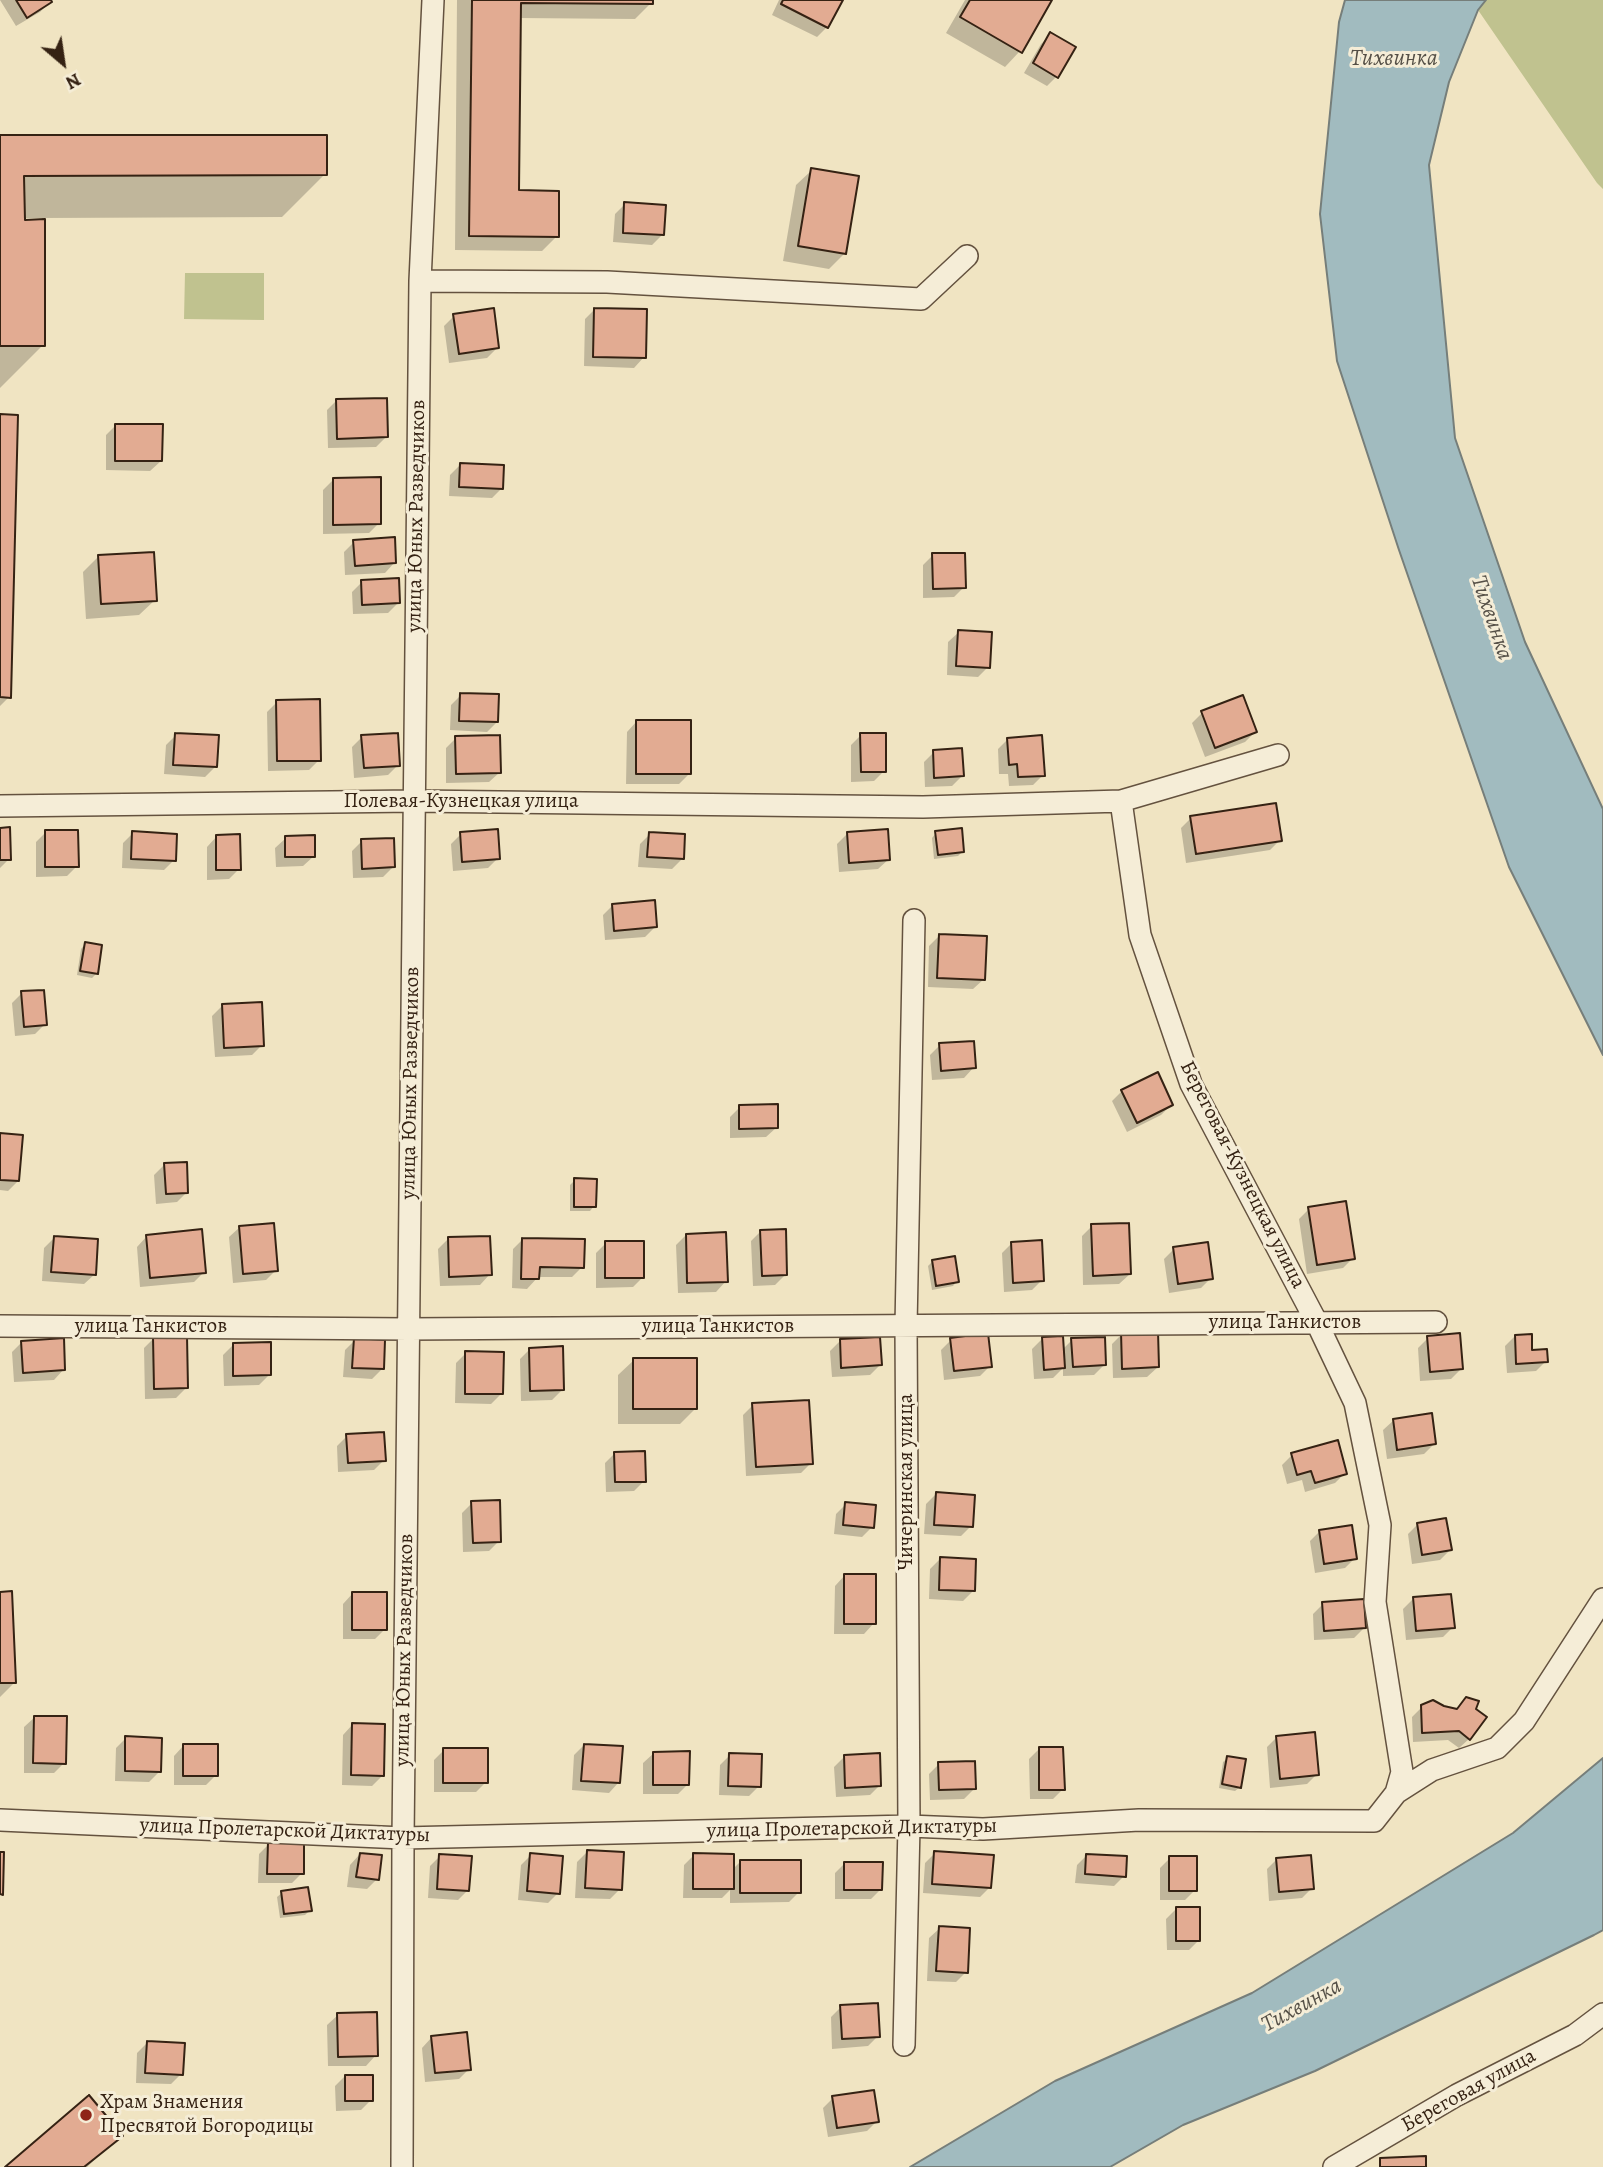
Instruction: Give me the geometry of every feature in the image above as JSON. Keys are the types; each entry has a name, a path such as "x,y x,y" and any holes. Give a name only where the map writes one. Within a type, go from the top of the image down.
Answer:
{"street":[{"name":"улица Юных Разведчиков","path":"402,2167 403,1838 420,281 433,0"},
{"path":"420,281 607,282 921,299 967,256"},
{"name":"Полевая-Кузнецкая улица","path":"0,806 414,801 923,807 1121,801 1278,755"},
{"name":"Береговая-Кузнецкая улица","path":"1121,801 1140,935 1191,1084 1317,1323 1355,1403 1380,1525 1376,1601 1402,1772 1396,1793"},
{"name":"Чичеринская улица","path":"904,2045 909,1826 906,1326 914,920"},
{"name":"улица Танкистов","path":"0,1325 409,1329 1436,1322"},
{"name":"улица Пролетарской Диктатуры","path":"0,1821 403,1838 909,1826 983,1829 1139,1820 1374,1821 1396,1793 1432,1770 1497,1748 1524,1721 1603,1599"},
{"name":"Береговая улица","path":"1343,2165 1457,2095 1575,2035 1603,2014"}],"green space":[{"path":"1486,0 1603,0 1603,189 1478,10"},
{"path":"185,273 264,273 264,320 184,319"}],"water":[{"name":"Тихвинка","path":"1345,0 1486,0 1478,10 1449,82 1429,165 1455,438 1525,642 1603,809 1603,1055 1509,867 1399,550 1337,361 1320,214 1339,22"},
{"name":"Тихвинка","path":"1603,1758 1603,1930 1315,2071 1183,2125 1110,2167 910,2167 1055,2081 1252,1993 1513,1833"}],"building":[{"path":"16,0 51,0 52,2 27,18"},
{"path":"472,0 653,0 653,4 521,3 519,190 559,191 559,237 469,236"},
{"path":"783,0 843,0 828,28 781,4"},
{"path":"970,0 1052,0 1022,53 960,17"},
{"path":"1050,32 1076,47 1058,78 1033,63"},
{"path":"0,135 327,135 327,175 24,176 25,220 45,219 45,346 0,346"},
{"path":"811,168 859,176 846,254 798,246"},
{"path":"624,202 666,205 664,235 623,233"},
{"path":"494,308 499,348 459,354 453,314"},
{"path":"594,308 647,309 646,358 593,357"},
{"path":"387,398 388,437 337,439 336,399"},
{"path":"0,414 18,415 11,698 0,697"},
{"path":"115,424 163,424 162,461 115,461"},
{"path":"460,463 504,465 503,489 459,487"},
{"path":"381,477 381,524 333,525 333,478"},
{"path":"395,537 396,563 355,566 353,540"},
{"path":"154,552 157,601 101,604 98,555"},
{"path":"932,553 965,553 966,588 933,589"},
{"path":"399,578 400,603 362,605 361,580"},
{"path":"958,630 992,632 990,668 956,666"},
{"path":"460,693 499,694 498,722 459,721"},
{"path":"1243,695 1257,732 1215,748 1201,711"},
{"path":"320,699 321,761 277,761 276,700"},
{"path":"636,720 691,720 691,774 636,774"},
{"path":"175,733 219,735 217,767 173,765"},
{"path":"398,733 400,766 364,768 361,735"},
{"path":"860,733 886,733 886,772 861,772"},
{"path":"500,735 501,773 456,774 455,736"},
{"path":"1042,735 1045,776 1018,777 1017,764 1009,765 1007,738"},
{"path":"962,748 964,776 934,778 933,750"},
{"path":"1276,803 1282,841 1196,854 1190,816"},
{"path":"10,827 11,860 0,860 0,828"},
{"path":"962,828 964,852 938,855 935,831"},
{"path":"498,829 500,859 462,862 460,832"},
{"path":"888,829 890,860 849,863 847,832"},
{"path":"45,830 78,830 79,867 45,867"},
{"path":"132,831 177,834 176,861 131,859"},
{"path":"649,832 685,834 684,859 647,857"},
{"path":"240,834 241,870 216,870 216,835"},
{"path":"315,835 315,857 285,857 285,836"},
{"path":"394,838 395,867 362,869 361,839"},
{"path":"655,900 657,927 614,931 612,904"},
{"path":"939,934 987,936 985,980 937,978"},
{"path":"85,942 102,945 98,974 80,971"},
{"path":"44,990 47,1025 24,1027 21,991"},
{"path":"262,1002 264,1046 224,1048 222,1004"},
{"path":"974,1041 976,1068 941,1071 939,1043"},
{"path":"1158,1072 1173,1105 1137,1123 1121,1090"},
{"path":"778,1104 778,1128 739,1129 739,1105"},
{"path":"0,1133 23,1135 19,1181 0,1180"},
{"path":"187,1162 188,1193 166,1194 164,1163"},
{"path":"574,1178 597,1179 596,1207 574,1207"},
{"path":"1346,1201 1355,1259 1317,1265 1308,1207"},
{"path":"274,1223 278,1271 243,1274 239,1226"},
{"path":"1129,1223 1131,1274 1093,1276 1091,1224"},
{"path":"202,1229 206,1273 150,1278 146,1235"},
{"path":"786,1229 787,1275 762,1276 760,1230"},
{"path":"726,1232 728,1282 687,1283 686,1234"},
{"path":"54,1236 98,1239 96,1275 51,1272"},
{"path":"490,1236 492,1275 449,1277 448,1237"},
{"path":"522,1238 585,1239 584,1268 540,1267 539,1279 521,1279"},
{"path":"1042,1240 1044,1281 1013,1283 1011,1242"},
{"path":"605,1241 644,1241 644,1278 605,1278"},
{"path":"1208,1242 1213,1279 1178,1284 1173,1247"},
{"path":"955,1256 959,1282 936,1286 932,1260"},
{"path":"1158,1331 1159,1367 1122,1369 1121,1332"},
{"path":"988,1333 992,1367 954,1371 950,1338"},
{"path":"1460,1333 1463,1369 1430,1372 1427,1336"},
{"path":"1532,1334 1532,1350 1547,1349 1548,1362 1516,1364 1515,1335"},
{"path":"187,1336 188,1388 154,1389 153,1337"},
{"path":"1063,1336 1065,1368 1044,1370 1042,1337"},
{"path":"880,1337 882,1365 841,1368 840,1339"},
{"path":"1105,1337 1106,1365 1073,1367 1071,1338"},
{"path":"64,1338 65,1370 23,1373 21,1341"},
{"path":"354,1338 385,1340 384,1369 352,1368"},
{"path":"271,1342 271,1375 233,1376 233,1343"},
{"path":"563,1346 564,1390 530,1391 529,1348"},
{"path":"465,1351 504,1352 503,1394 465,1394"},
{"path":"633,1358 697,1358 697,1409 633,1409"},
{"path":"809,1400 813,1464 756,1467 752,1403"},
{"path":"1432,1413 1436,1444 1397,1450 1393,1419"},
{"path":"384,1432 386,1461 348,1463 346,1434"},
{"path":"1338,1440 1347,1474 1315,1483 1311,1471 1297,1475 1291,1453"},
{"path":"645,1451 646,1482 615,1482 614,1452"},
{"path":"936,1492 975,1495 973,1527 934,1525"},
{"path":"500,1500 501,1542 473,1543 471,1501"},
{"path":"845,1502 876,1505 874,1528 843,1525"},
{"path":"1446,1518 1452,1550 1422,1555 1417,1523"},
{"path":"1352,1525 1357,1559 1324,1564 1319,1530"},
{"path":"940,1557 976,1559 975,1591 939,1590"},
{"path":"844,1574 876,1574 876,1624 844,1624"},
{"path":"12,1591 16,1683 0,1683 0,1592"},
{"path":"352,1592 387,1592 387,1630 352,1630"},
{"path":"1451,1594 1455,1628 1416,1631 1413,1597"},
{"path":"1364,1599 1366,1628 1324,1631 1322,1602"},
{"path":"1466,1697 1479,1701 1476,1709 1487,1717 1470,1740 1459,1731 1422,1733 1421,1705 1433,1700 1457,1709"},
{"path":"34,1716 67,1716 66,1764 33,1763"},
{"path":"352,1723 385,1724 384,1776 351,1775"},
{"path":"1315,1732 1319,1775 1280,1779 1276,1736"},
{"path":"125,1736 162,1738 161,1772 125,1771"},
{"path":"183,1744 218,1744 218,1776 183,1776"},
{"path":"584,1744 623,1746 620,1783 581,1781"},
{"path":"1039,1747 1063,1747 1065,1790 1039,1790"},
{"path":"443,1748 488,1748 488,1783 443,1783"},
{"path":"690,1751 689,1785 653,1785 653,1752"},
{"path":"729,1753 762,1754 761,1787 728,1786"},
{"path":"880,1753 881,1786 845,1788 844,1755"},
{"path":"1227,1756 1246,1759 1241,1788 1222,1784"},
{"path":"975,1761 976,1789 939,1790 938,1762"},
{"path":"268,1842 304,1842 304,1874 267,1874"},
{"path":"587,1850 624,1852 622,1890 585,1888"},
{"path":"934,1851 994,1855 991,1888 932,1884"},
{"path":"0,1852 4,1852 3,1895 0,1894"},
{"path":"360,1853 382,1855 379,1880 356,1877"},
{"path":"530,1853 563,1856 560,1894 527,1891"},
{"path":"693,1853 734,1854 734,1889 693,1889"},
{"path":"439,1854 472,1856 469,1891 437,1889"},
{"path":"1086,1854 1127,1856 1126,1877 1085,1874"},
{"path":"1311,1855 1314,1889 1279,1892 1276,1858"},
{"path":"1169,1856 1197,1856 1197,1891 1169,1891"},
{"path":"740,1860 801,1860 801,1893 740,1893"},
{"path":"844,1862 883,1862 882,1890 844,1890"},
{"path":"308,1887 312,1911 284,1914 281,1891"},
{"path":"1176,1907 1200,1907 1200,1941 1176,1941"},
{"path":"939,1926 970,1928 968,1973 936,1971"},
{"path":"878,2003 880,2037 842,2039 840,2005"},
{"path":"377,2012 378,2056 338,2057 337,2013"},
{"path":"467,2032 471,2070 435,2073 431,2036"},
{"path":"147,2041 185,2043 183,2075 145,2073"},
{"path":"345,2075 373,2075 373,2101 345,2101"},
{"path":"874,2090 879,2122 837,2128 832,2096"},
{"name":"Храм Знамения Пресвятой Богородицы","path":"89,2095 123,2136 84,2167 5,2167"},
{"path":"1426,2156 1426,2167 1380,2167 1380,2158"}],"place":[{"name":"Храм Знамения Пресвятой Богородицы","path":"86,2115"}]}
